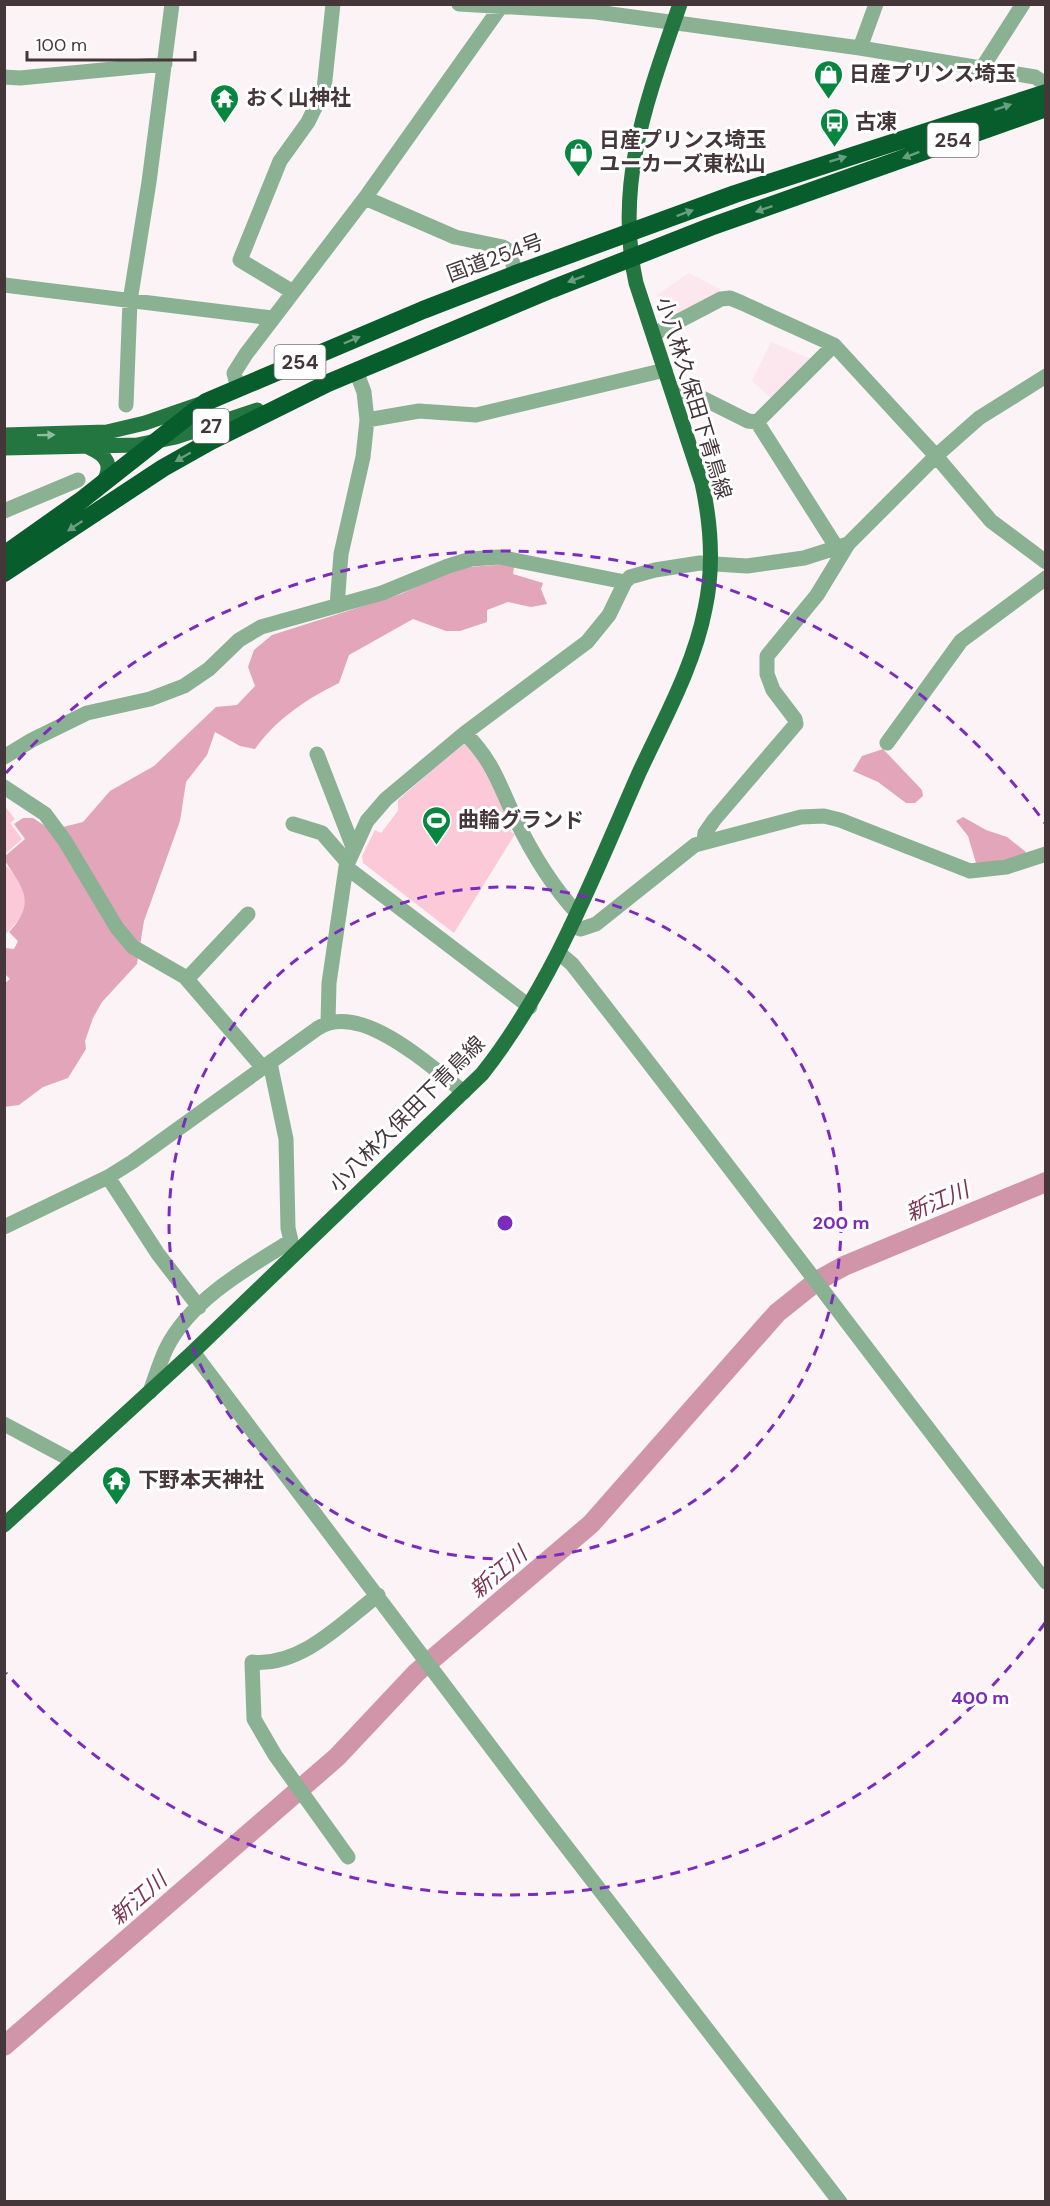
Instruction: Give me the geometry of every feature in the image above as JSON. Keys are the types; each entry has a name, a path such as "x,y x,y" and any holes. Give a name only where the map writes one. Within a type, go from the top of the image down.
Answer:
{"highway":[{"name":"国道254号","path":"4,555 103,483 206,402 516,274 825,164 1046,93"},
{"name":"254","path":"4,573 123,492 211,441 328,383 631,258 1046,108"}],"main road":[{"name":"小八林久保田下青鳥線","path":"4,1525 193,1352 295,1246 464,1092 498,1054 530,1007 559,953 686,670 705,610 710,563 709,519 704,492 631,258 630,233 632,179 639,124 680,4"},
{"name":"27","path":"4,435 88,440 116,446 154,442 240,417 328,383"},
{"name":"27","path":"4,448 88,440 206,402"},
{"path":"88,440 109,464 109,473 103,483"},
{"path":"116,446 126,465 127,485 123,492"}],"street":[{"path":"126,405 130,301 172,4"},
{"path":"293,292 240,260 280,161 308,122 324,89 333,4"},
{"path":"459,4 597,8 674,23 860,48 982,68 1035,77 1046,84"},
{"path":"860,48 876,4"},
{"path":"982,68 1023,4"},
{"path":"238,388 234,374 272,318 365,198 502,5"},
{"path":"4,77 20,78 165,64"},
{"path":"365,198 455,237 503,247 509,251 516,274"},
{"path":"4,285 272,318"},
{"path":"654,334 721,299 730,298 834,345 936,456 991,522 1046,562"},
{"path":"757,422 834,345"},
{"path":"367,420 419,411 476,415 665,370"},
{"path":"337,606 341,554 363,457 367,420 364,392 356,371"},
{"path":"704,841 707,828 796,724 795,719 773,690 767,674 766,656 817,595 843,546 979,418 1046,376"},
{"path":"674,393 688,391 748,421 757,422 843,546"},
{"path":"4,511 78,480"},
{"path":"328,1022 328,983 347,865 353,847 367,821 387,799 465,733 587,642 615,606 625,582 641,573 710,563 747,566 804,558 843,546"},
{"path":"4,757 32,740 87,713 150,699 184,686 209,669 239,640 261,627 382,593 448,566 490,558 546,565 625,582"},
{"path":"887,743 960,641 1046,578"},
{"path":"465,733 493,766 525,838 580,929 596,924 687,850 704,841 801,817 824,816 970,871 1006,867 1032,861 1046,854"},
{"path":"317,754 353,847"},
{"path":"4,787 45,814 65,842 117,928 133,947 187,979 266,1066 286,1139 288,1228 295,1246 248,1268 199,1307 167,1347 150,1392"},
{"path":"293,824 322,833 347,865 530,1007"},
{"path":"187,979 248,915"},
{"path":"559,953 572,964 1046,1582"},
{"path":"4,1227 108,1177 328,1022 336,1019 368,1025 464,1092"},
{"path":"108,1177 158,1254 199,1307"},
{"path":"193,1352 441,1682 840,2202"},
{"path":"4,1424 73,1461"},
{"path":"348,1857 277,1757 254,1719 252,1662 263,1663 293,1656 313,1646 378,1596"}],"shaded area":[{"path":"689,273 720,289 720,293 664,323 657,295"},
{"path":"771,342 811,359 771,398 752,381"},
{"path":"507,564 514,567 513,574 543,583 541,589 547,604 531,607 508,602 487,610 487,622 460,631 446,631 413,619 349,655 339,683 282,719 255,749 240,746 215,732 207,755 186,782 180,821 144,921 137,964 102,1002 93,1018 85,1041 86,1049 68,1078 43,1087 19,1105 4,1107 4,984 10,979 5,974 5,948 14,949 18,941 9,932 17,922 25,904 22,888 5,861 5,856 25,839 14,824 23,818 33,818 51,830 83,822 110,791 154,766 216,707 237,705 255,686 248,667 254,650 272,635 401,594 457,568"},
{"name":"曲輪グランド","path":"467,740 488,772 504,807 511,832 515,834 454,933 363,863 362,856 375,830 381,833 398,811 398,800"},
{"path":"883,749 922,790 923,796 915,803 906,803 878,782 853,771 862,756"},
{"path":"4,805 15,819 10,823 22,839 5,854"},
{"path":"963,817 986,830 1007,837 1026,852 1023,856 979,865 976,863 968,836 956,821"},
{"path":"4,864 39,897 5,935 4,935"}],"waterway":[{"name":"新江川","path":"4,2046 337,1757 416,1673 591,1524 777,1313 817,1281 844,1266 1046,1182"}],"place":[{"name":"日産プリンス埼玉","path":"828,100"},
{"name":"おく山神社","path":"225,124"},
{"name":"古凍","path":"834,148"},
{"name":"日産プリンス埼玉 ユーカーズ東松山","path":"578,178"},
{"name":"曲輪グランド","path":"437,846"},
{"name":"下野本天神社","path":"117,1506"}]}
